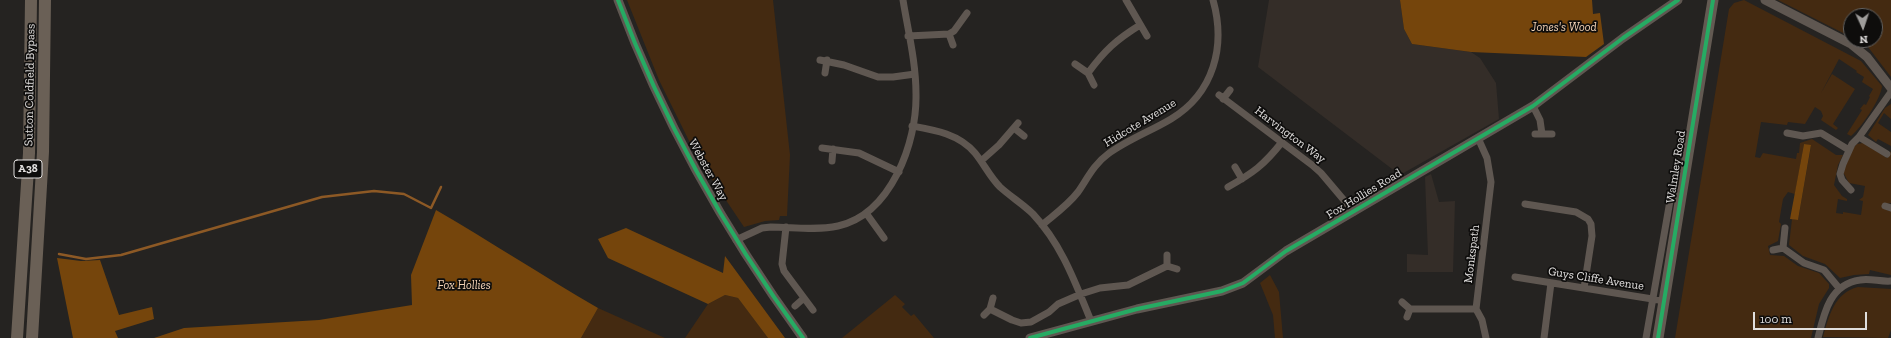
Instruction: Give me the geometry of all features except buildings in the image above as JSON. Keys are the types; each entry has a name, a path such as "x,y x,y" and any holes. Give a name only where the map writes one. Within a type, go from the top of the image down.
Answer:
{"highway":[{"name":"Sutton Coldfield Bypass","path":"17,338 29,153 31,0"},
{"name":"Sutton Coldfield Bypass","path":"32,338 43,152 45,0"}],"main road":[{"name":"Walmley Road","path":"1658,338 1665,301 1675,206 1713,0"}],"street":[{"name":"Webster Way","path":"618,0 640,55 676,133 705,188 736,240 773,297 803,338"},
{"path":"736,240 762,228 825,228 838,226 852,221 866,213 880,200 899,172 906,154 912,126 916,95 915,74 903,0"},
{"path":"1126,0 1147,36"},
{"name":"Hidcote Avenue","path":"1042,225 1068,204 1088,175 1108,154 1181,113 1199,94 1213,67 1219,41 1218,22 1213,0"},
{"name":"Fox Hollies Road","path":"1030,338 1090,321 1230,289 1255,275 1286,251 1533,106 1623,38 1678,0"},
{"path":"1765,0 1851,44 1867,57 1891,88"},
{"path":"908,36 949,34 954,31 967,13"},
{"path":"1088,73 1104,51 1120,37 1140,25"},
{"path":"949,34 953,45"},
{"path":"824,73 823,60 844,65 878,77 893,77 915,74"},
{"path":"1075,64 1088,73 1094,84"},
{"name":"Harvington Way","path":"1230,90 1221,97 1322,173 1354,212"},
{"path":"1851,190 1842,180 1840,174 1849,150 1860,137 1891,92"},
{"path":"1533,106 1540,120 1538,134 1552,134"},
{"path":"981,161 990,154 1016,125 1024,136"},
{"path":"912,126 938,131 959,139 969,147 1001,188 1021,203 1042,225 1065,259 1081,294 1090,321"},
{"path":"1787,133 1803,136 1821,133 1849,150"},
{"path":"1860,137 1887,154"},
{"name":"Monkspath","path":"1476,309 1491,182 1487,158 1478,138"},
{"path":"1228,187 1267,161 1282,142"},
{"path":"822,148 859,153 899,172"},
{"path":"832,161 833,149"},
{"path":"1235,167 1242,179"},
{"path":"1646,338 1653,299 1675,206 1671,195"},
{"path":"1525,204 1583,214 1591,224 1592,236 1584,288"},
{"path":"1532,214 1534,205"},
{"path":"866,213 884,238"},
{"path":"786,227 782,264 784,271 813,310"},
{"path":"1783,248 1785,228"},
{"path":"1773,250 1783,248 1804,263 1824,270 1839,288"},
{"path":"1167,255 1168,266"},
{"path":"990,309 1021,323 1031,322 1049,312 1058,304 1081,294 1100,288 1128,285 1168,266 1177,269"},
{"name":"Guys Cliffe Avenue","path":"1515,277 1665,301"},
{"path":"1523,287 1524,278"},
{"path":"1818,338 1827,305 1839,288 1861,280 1891,281"},
{"path":"1544,338 1551,283"},
{"path":"795,306 804,298"},
{"path":"984,316 990,309 993,298"},
{"path":"1402,302 1410,309 1476,309 1483,325 1486,338"},
{"path":"1407,317 1410,309"}],"shaded area":[{"path":"627,0 773,0 790,155 787,216 780,216 779,220 765,221 744,227 697,157 659,80"},
{"path":"1269,0 1400,0 1404,29 1412,44 1471,52 1480,58 1496,83 1499,119 1400,175 1258,67"},
{"path":"1744,0 1861,61 1882,86 1878,98 1865,120 1851,136 1847,134 1862,110 1860,109 1864,104 1866,105 1873,89 1862,82 1864,77 1839,59 1821,93 1832,74 1855,89 1833,124 1838,128 1836,130 1821,120 1823,116 1821,111 1815,107 1805,124 1788,122 1787,125 1761,122 1755,157 1760,158 1763,153 1796,159 1797,153 1799,153 1800,143 1812,139 1836,155 1843,155 1838,165 1834,185 1842,196 1847,199 1847,201 1838,199 1836,213 1843,214 1843,212 1861,215 1863,201 1859,200 1863,197 1865,186 1849,183 1843,172 1853,148 1857,144 1863,143 1887,158 1891,151 1891,203 1883,205 1888,211 1891,210 1891,275 1870,270 1869,274 1840,278 1825,264 1803,256 1789,245 1792,219 1798,220 1811,146 1804,144 1795,194 1788,192 1783,199 1779,222 1781,224 1778,241 1768,246 1770,255 1784,256 1798,266 1819,273 1829,284 1829,288 1819,304 1811,338 1675,338 1729,9 1734,3"},
{"path":"1778,0 1891,0 1891,77 1869,48 1883,48 1883,8 1843,8 1843,33"},
{"path":"1891,104 1891,119 1884,113 1878,123 1891,132 1891,146 1878,139 1876,142 1868,135 1885,108"},
{"path":"1431,174 1439,202 1455,201 1453,272 1407,272 1407,254 1428,255 1425,177"},
{"path":"1270,275 1279,292 1283,338 1275,338 1273,315 1260,283"},
{"path":"1858,287 1891,289 1891,330 1888,338 1823,337 1830,314 1838,300 1843,294"},
{"path":"725,295 738,298 768,338 685,338 708,304"},
{"path":"895,295 905,304 902,307 911,316 914,314 934,338 842,338"},
{"path":"598,308 665,338 581,338"}],"green space":[{"name":"Jones's Wood","path":"1400,0 1592,0 1593,14 1600,13 1604,44 1586,57 1471,52 1412,44 1404,29"},
{"path":"1804,144 1811,145 1798,220 1790,219"},
{"name":"Fox Hollies","path":"436,210 598,308 581,338 154,338 184,328 319,320 412,305 411,275"},
{"path":"626,228 723,273 725,256 785,338 768,338 738,298 725,295 708,304 608,258 598,239"},
{"path":"57,258 81,261 100,260 119,315 152,307 154,319 115,331 118,338 73,338"}],"waterway":[{"path":"59,254 86,259 121,255 322,197 374,191 404,194 431,208 441,187"}],"cycle path":[{"path":"618,0 655,89 676,133 748,258 803,338"},
{"path":"1030,338 1137,309 1222,291 1243,283 1286,251 1533,106 1623,38 1678,0"},
{"path":"1658,338 1713,0"}]}
